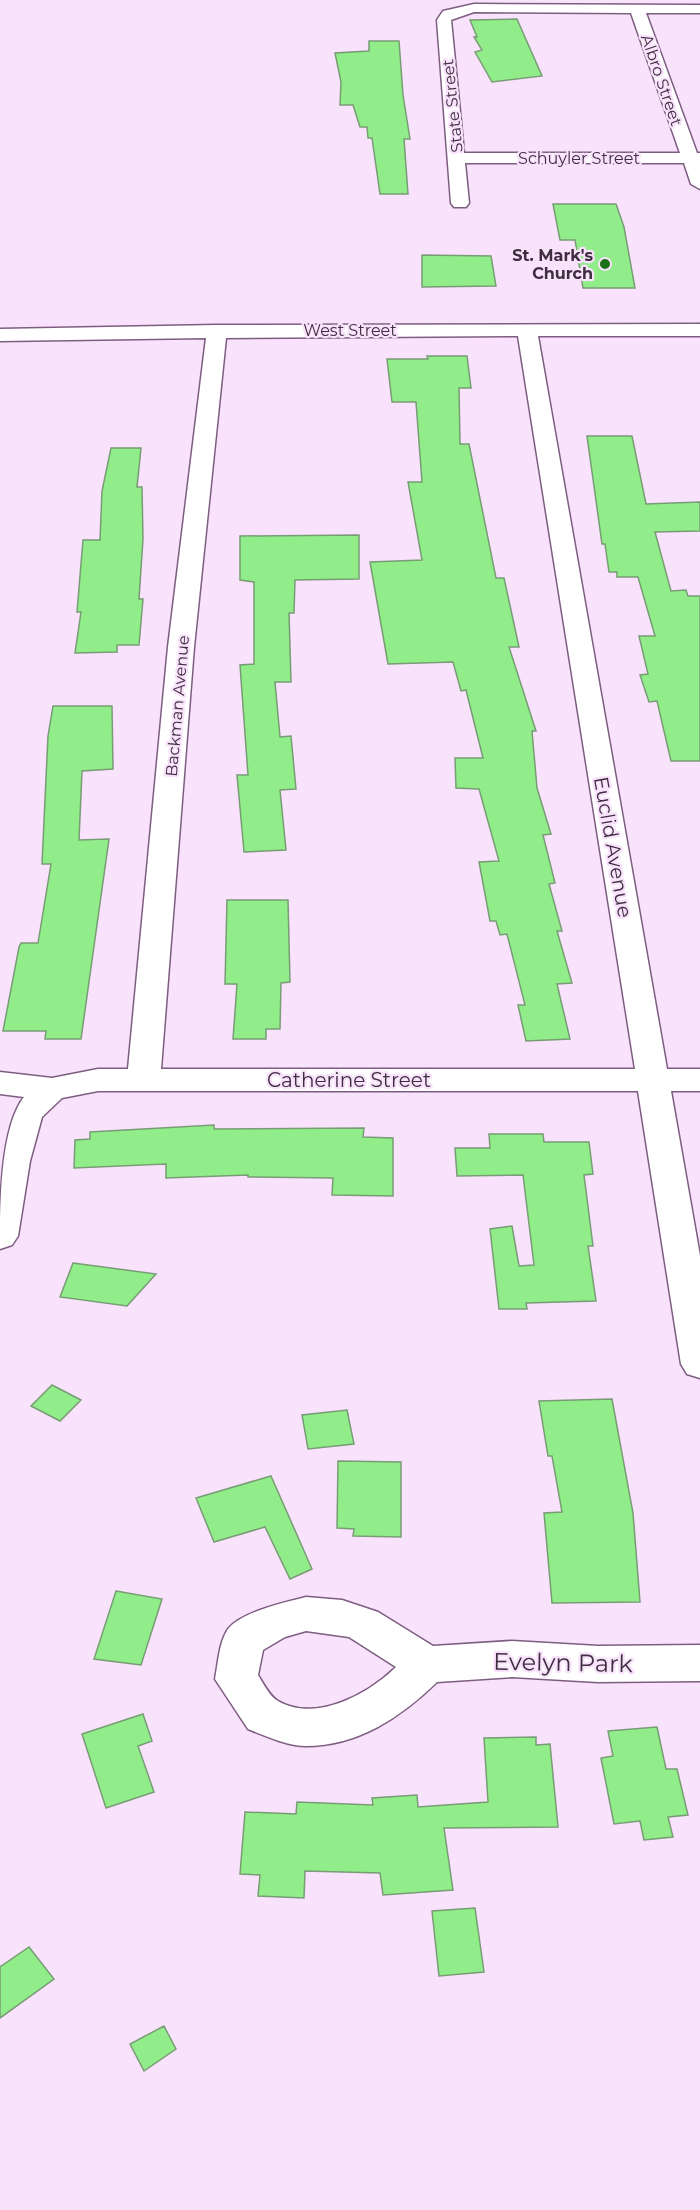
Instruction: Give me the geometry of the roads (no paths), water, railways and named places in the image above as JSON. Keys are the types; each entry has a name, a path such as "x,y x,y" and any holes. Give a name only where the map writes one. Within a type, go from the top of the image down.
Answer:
{"street":[{"name":"State Street","path":"460,203 458,158 444,20 452,12 474,8 637,9"},
{"path":"637,9 700,9"},
{"name":"Albro Street","path":"637,9 695,158 700,184"},
{"name":"Schuyler Street","path":"458,158 695,158"},
{"name":"Euclid Avenue","path":"527,330 602,794 655,1081 700,1364"},
{"name":"West Street","path":"0,335 217,331 700,330"},
{"name":"Backman Avenue","path":"144,1081 153,1002 181,647 217,331"},
{"name":"Catherine Street","path":"0,1083 52,1089 98,1080 700,1080"},
{"path":"0,1236 13,1161 27,1112 52,1089"},
{"name":"Evelyn Park","path":"427,1665 512,1659 598,1664 700,1663"}],"place":[{"name":"St. Mark's Church","path":"605,264"}]}
